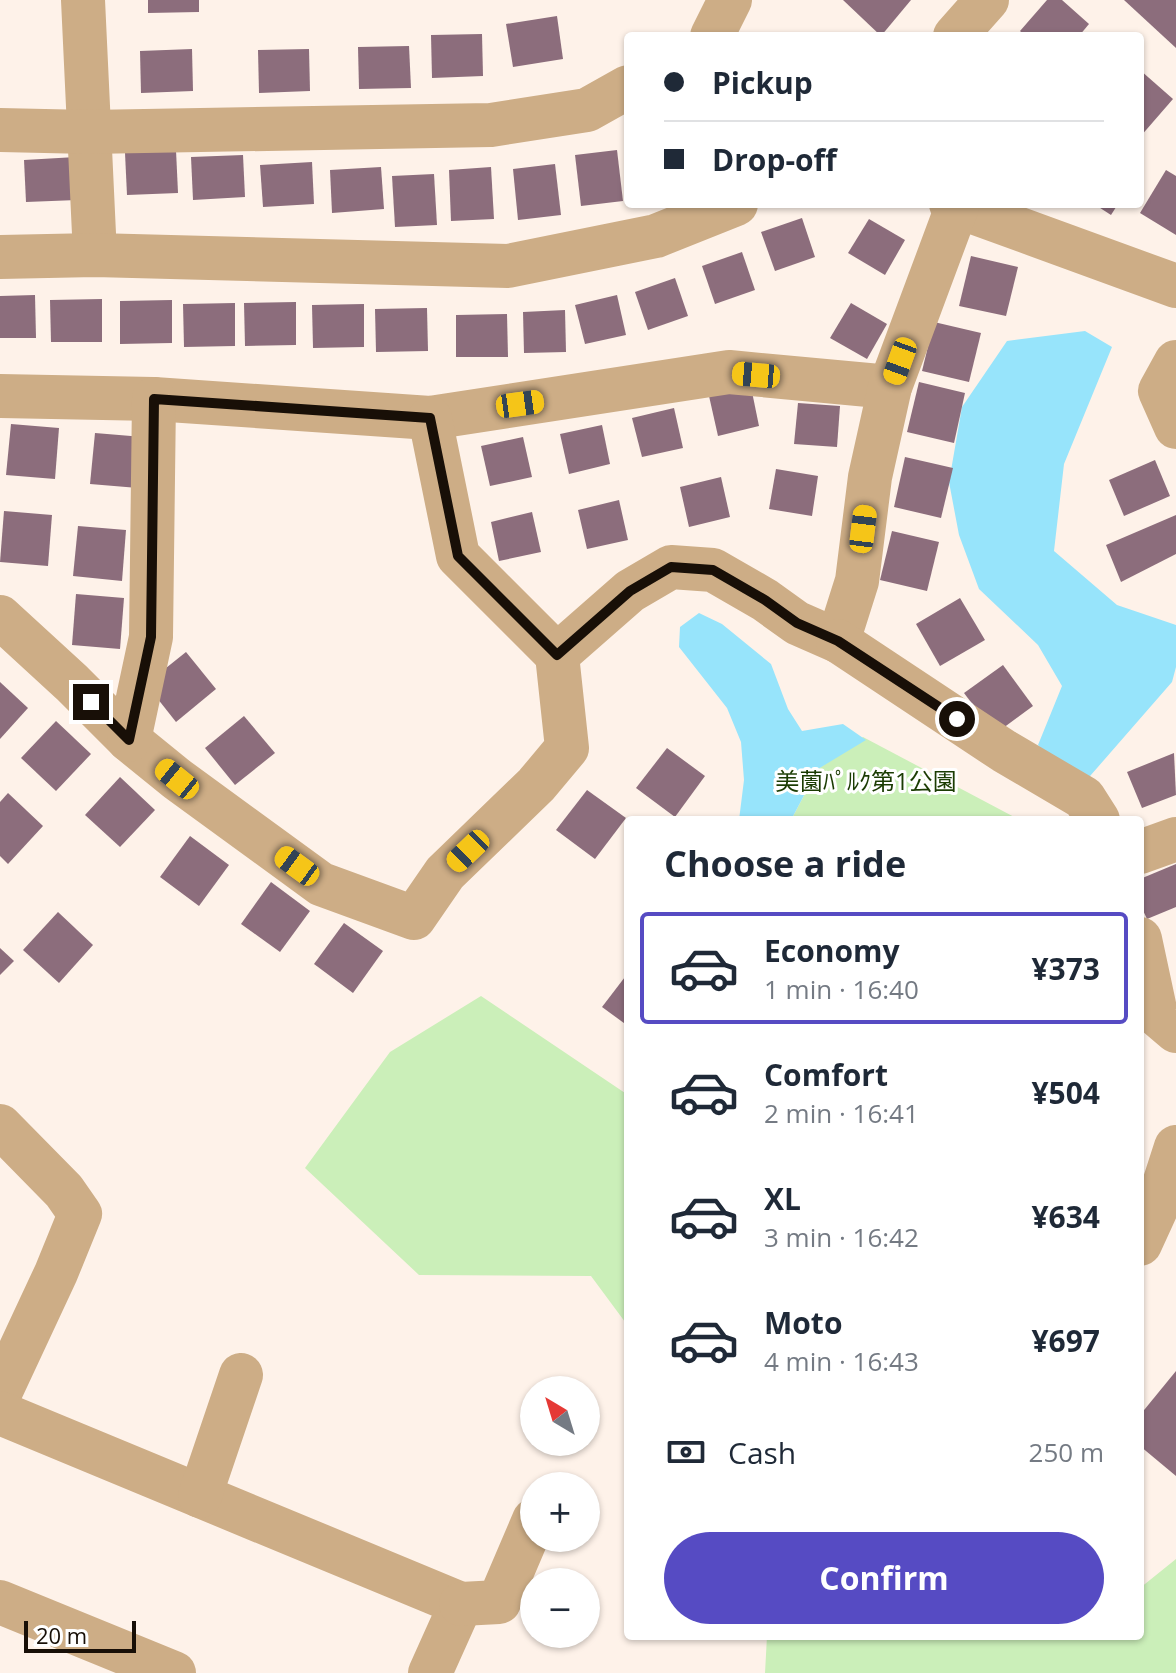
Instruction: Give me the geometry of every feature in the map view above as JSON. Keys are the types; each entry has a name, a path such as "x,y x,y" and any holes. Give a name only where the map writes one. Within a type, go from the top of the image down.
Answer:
{"street":[{"path":"83,0 95,255"},
{"path":"714,32 730,0"},
{"path":"959,32 987,0"},
{"path":"0,130 89,132 491,125 587,110 624,89"},
{"path":"0,257 95,255 508,266 656,236 726,208"},
{"path":"838,641 857,581 870,477 890,387 953,208"},
{"path":"962,208 1176,286"},
{"path":"1176,362 1160,391 1176,427"},
{"path":"0,396 154,399 430,418 729,372 890,387"},
{"path":"129,740 151,637 154,399"},
{"path":"0,617 129,740 321,884 414,918 445,873 536,785 567,748 557,655 458,556 430,418"},
{"path":"557,655 630,591 671,567 713,570 797,623 838,641 1004,751 1084,798 1095,816"},
{"path":"1144,851 1176,839"},
{"path":"1144,958 1156,1014 1176,1031"},
{"path":"0,1126 64,1191 80,1214 0,1393"},
{"path":"1144,1235 1176,1147"},
{"path":"200,1496 241,1375"},
{"path":"0,1413 461,1604 499,1602 520,1552"},
{"path":"0,1602 174,1673"},
{"path":"430,1673 461,1604"}],"green space":[{"name":"美薗ﾊﾟﾙｸ第1公園","path":"863,737 1012,816 793,816 818,769"},
{"path":"481,996 624,1092 624,1321 591,1276 419,1275 305,1168 390,1052"},
{"path":"1176,1559 1176,1673 765,1673 767,1640 1144,1640 1144,1585"}],"water":[{"path":"1085,331 1112,347 1064,464 1054,551 1117,605 1176,625 1176,667 1172,682 1077,791 1038,745 1062,686 1038,645 979,589 959,535 949,482 962,407 1007,341"},
{"path":"699,613 722,624 771,664 788,709 802,731 843,724 866,740 818,769 793,816 740,816 744,780 741,742 727,708 679,647 680,627"}],"building":[{"path":"148,0 199,0 199,12 148,13"},
{"path":"843,0 911,0 884,32 877,32"},
{"path":"1047,0 1062,0 1089,24 1082,32 1020,31"},
{"path":"1124,0 1176,0 1176,48"},
{"path":"557,16 563,59 513,67 506,24"},
{"path":"482,34 483,76 432,78 431,35"},
{"path":"409,46 411,88 359,89 358,47"},
{"path":"192,49 193,91 141,93 140,51"},
{"path":"309,49 310,91 259,93 258,50"},
{"path":"1144,74 1173,99 1144,132"},
{"path":"176,150 178,193 127,195 125,153"},
{"path":"617,150 623,201 581,206 575,155"},
{"path":"243,155 245,197 193,200 191,157"},
{"path":"76,157 77,200 26,202 24,160"},
{"path":"312,162 314,204 263,207 260,165"},
{"path":"555,164 561,215 518,220 513,169"},
{"path":"381,167 384,209 332,213 330,170"},
{"path":"491,167 494,219 451,221 449,170"},
{"path":"1166,170 1176,176 1176,235 1140,213"},
{"path":"434,174 437,225 395,227 392,176"},
{"path":"1100,208 1115,208 1111,215"},
{"path":"802,218 815,257 775,271 761,232"},
{"path":"869,219 905,240 885,275 848,253"},
{"path":"742,252 755,290 715,304 702,266"},
{"path":"971,256 1018,267 1006,316 959,306"},
{"path":"675,278 688,316 648,330 635,292"},
{"path":"35,295 36,338 0,338 0,296"},
{"path":"617,295 626,335 585,344 575,305"},
{"path":"102,299 102,342 51,342 50,300"},
{"path":"172,300 172,343 120,344 120,301"},
{"path":"296,302 296,345 245,346 244,303"},
{"path":"235,303 235,346 184,347 183,304"},
{"path":"851,303 887,324 867,359 830,338"},
{"path":"364,304 364,347 313,348 312,305"},
{"path":"427,308 428,351 376,352 375,309"},
{"path":"565,310 566,352 524,353 523,312"},
{"path":"507,314 508,357 456,357 456,315"},
{"path":"934,322 981,333 969,382 922,371"},
{"path":"919,382 965,393 954,443 907,432"},
{"path":"751,387 759,426 718,436 709,396"},
{"path":"798,403 840,406 837,447 794,444"},
{"path":"674,408 683,448 642,457 632,418"},
{"path":"11,424 59,428 55,479 6,475"},
{"path":"602,425 610,464 569,474 560,434"},
{"path":"95,433 143,437 138,488 90,484"},
{"path":"523,437 532,477 490,486 481,446"},
{"path":"905,457 953,468 941,518 894,507"},
{"path":"1155,460 1170,496 1124,516 1109,480"},
{"path":"776,469 818,476 812,516 769,509"},
{"path":"721,477 730,517 689,527 680,487"},
{"path":"619,500 628,540 587,549 578,510"},
{"path":"4,511 52,515 48,566 0,562"},
{"path":"532,512 541,552 499,561 491,522"},
{"path":"1176,515 1176,554 1121,582 1106,545"},
{"path":"78,526 126,530 122,581 73,576"},
{"path":"892,531 939,542 927,591 880,580"},
{"path":"76,594 124,598 120,649 72,645"},
{"path":"960,598 985,640 940,666 916,624"},
{"path":"186,652 216,689 176,722 146,684"},
{"path":"1003,665 1033,706 995,734 964,693"},
{"path":"0,682 28,708 0,739"},
{"path":"244,716 275,753 235,785 205,748"},
{"path":"56,721 91,754 56,791 21,758"},
{"path":"667,748 705,776 676,816 636,788"},
{"path":"1174,753 1176,795 1142,808 1127,772"},
{"path":"120,777 155,810 120,847 85,815"},
{"path":"587,790 624,817 595,859 556,830"},
{"path":"8,793 43,826 8,864 0,856 0,802"},
{"path":"190,836 229,865 199,906 160,877"},
{"path":"1176,864 1176,907 1147,919 1144,913 1144,877"},
{"path":"271,882 310,911 280,952 241,924"},
{"path":"58,912 93,945 59,983 23,950"},
{"path":"344,923 383,951 353,993 314,964"},
{"path":"0,948 14,961 0,975"},
{"path":"624,978 624,1023 602,1007"},
{"path":"1176,1371 1176,1476 1144,1449 1144,1410"}],"route":[{"path":"91,702 129,740 151,637 154,399 430,418 458,556 557,655 630,591 671,567 713,570 797,623 838,641 957,719"}]}
